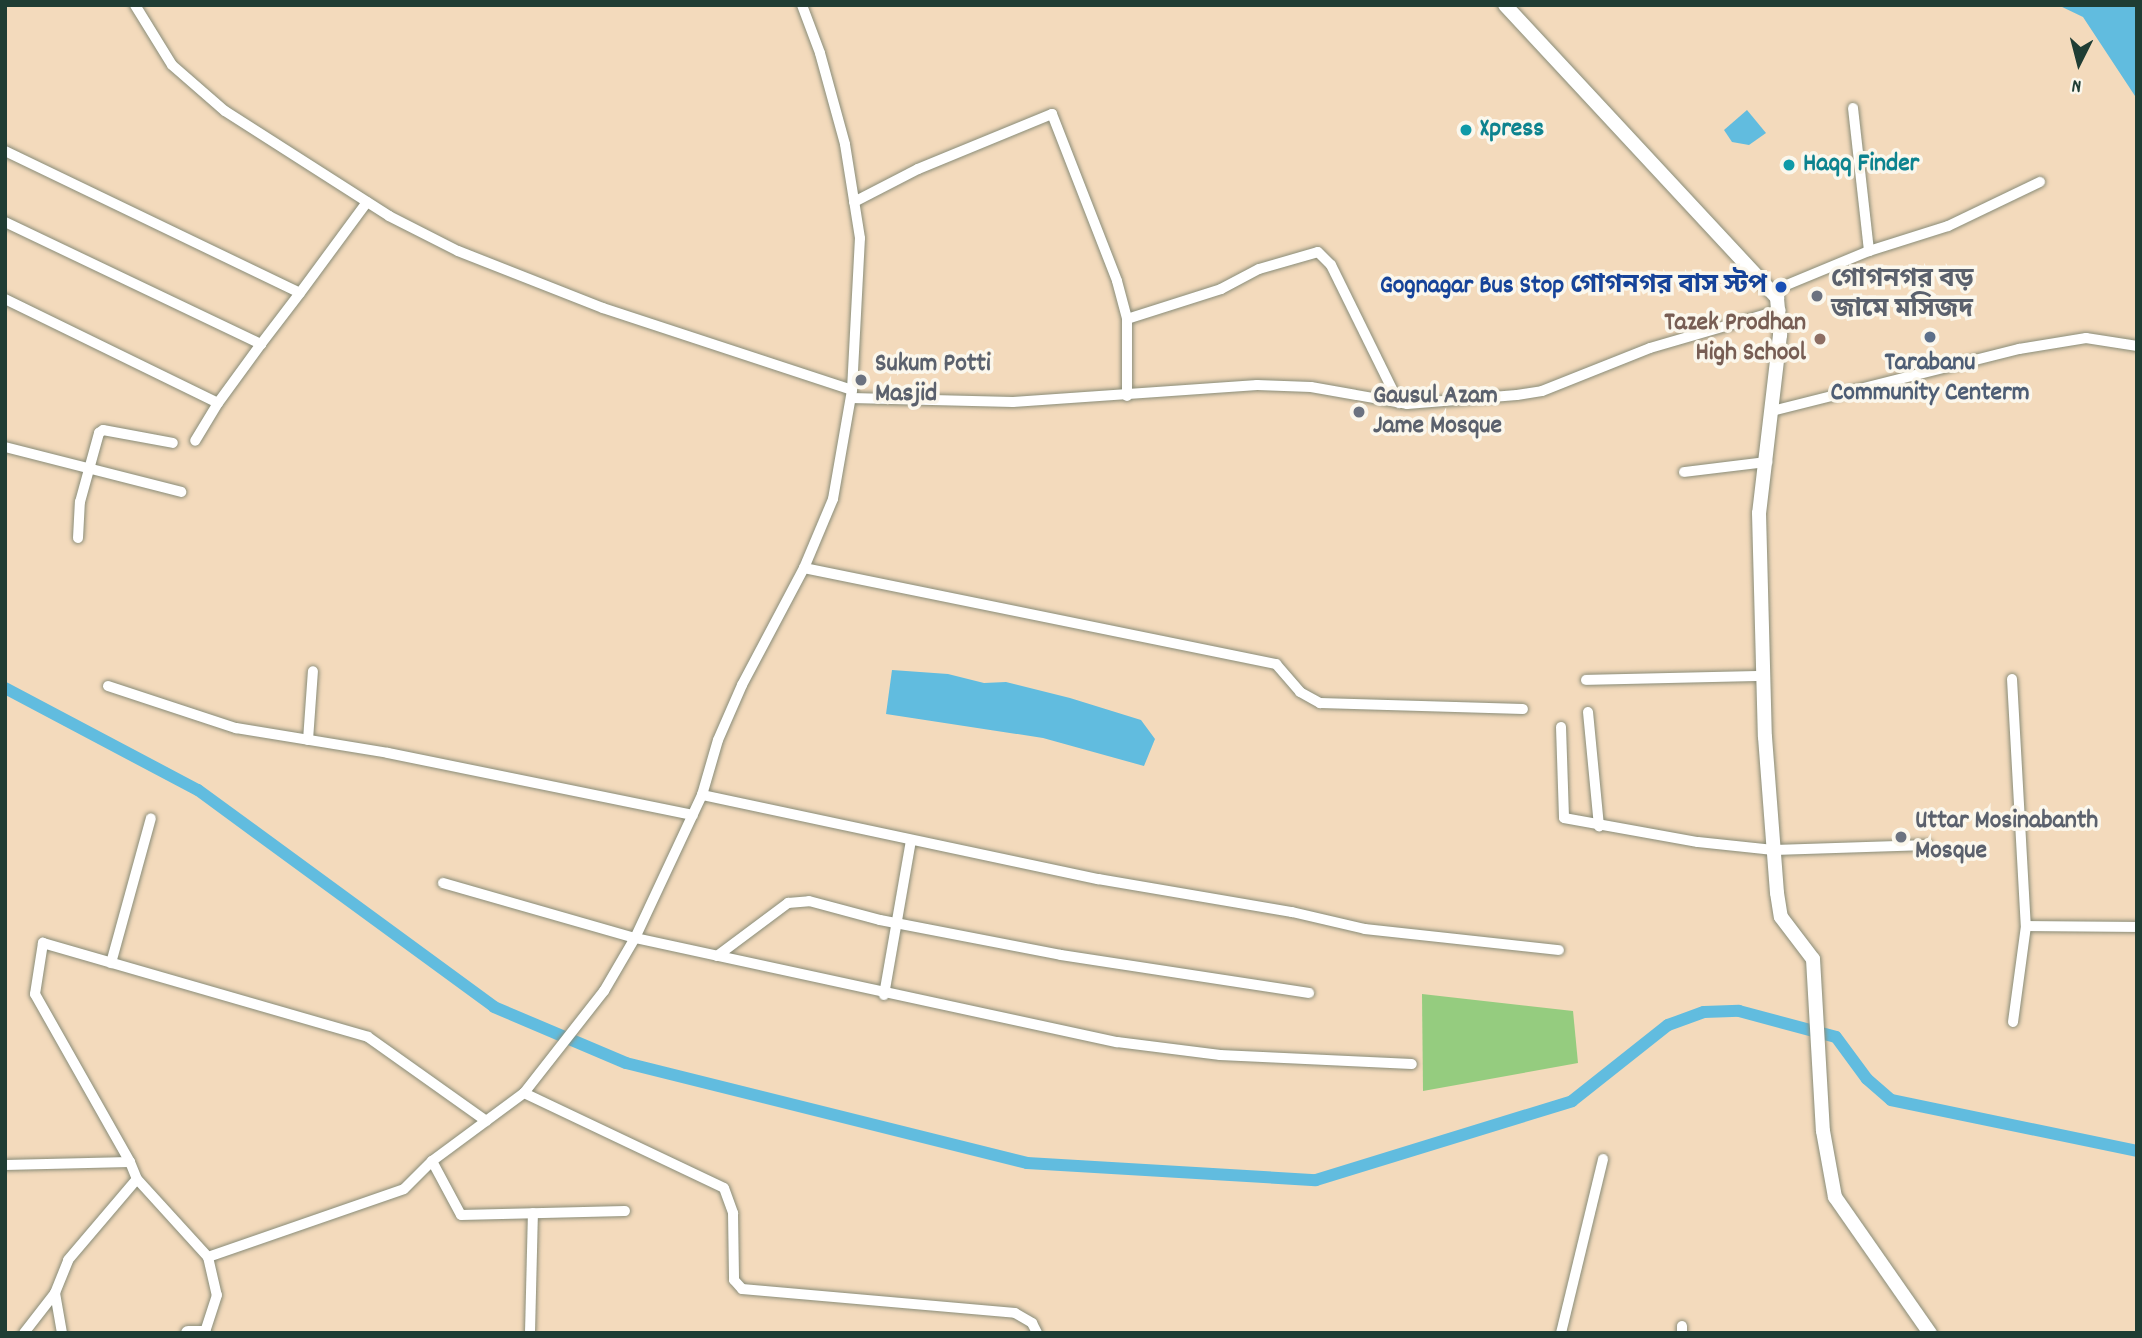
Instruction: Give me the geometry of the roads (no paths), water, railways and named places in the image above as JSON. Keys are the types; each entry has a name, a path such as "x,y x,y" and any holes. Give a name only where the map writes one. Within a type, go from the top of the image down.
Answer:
{"main road":[{"path":"1505,5 1772,291 1781,310 1767,462 1759,513 1763,676 1781,917 1813,959 1827,1172 1835,1198 1930,1333"},
{"path":"188,1333 205,1333"}],"street":[{"path":"135,5 172,65 225,111 367,202 458,251 603,308 851,394 1013,402 1257,385 1311,387 1399,403 1542,391 1650,348 1781,310"},
{"path":"208,1257 404,1189 432,1161 524,1093 604,991 635,938 702,794 718,740 737,696 804,568 833,499 851,394 860,238 845,144 820,53 802,5"},
{"path":"1853,108 1869,251"},
{"path":"854,202 918,169 1052,114 1117,281 1126,319 1128,396"},
{"path":"5,151 300,293"},
{"path":"1772,291 1869,251 1948,226 2040,182"},
{"path":"194,441 218,403 367,202"},
{"path":"5,222 261,344"},
{"path":"1126,319 1221,289 1259,269 1318,252 1331,265 1399,403"},
{"path":"5,299 218,403"},
{"path":"1772,411 2019,349 2086,338 2137,346"},
{"path":"78,538 80,502 90,470 95,439 103,430 173,443"},
{"path":"5,447 181,492"},
{"path":"1684,472 1767,462"},
{"path":"804,568 1276,664 1300,692 1320,703 1522,709"},
{"path":"308,740 313,671"},
{"path":"1586,680 1763,676"},
{"path":"2012,678 2026,926 2013,1022"},
{"path":"108,686 236,728 693,815"},
{"path":"1588,712 1599,826"},
{"path":"1561,727 1561,814 1599,826 1774,850 1928,845"},
{"path":"702,794 911,841 1365,929 1559,950"},
{"path":"111,963 151,818"},
{"path":"884,995 911,841"},
{"path":"443,883 635,938 884,995 1117,1042 1220,1055 1412,1064"},
{"path":"717,956 777,915 788,903 809,901 898,923 1061,955 1308,993"},
{"path":"2026,926 2137,927"},
{"path":"205,1333 217,1296 208,1257 137,1178 35,994 43,943 369,1037 486,1121"},
{"path":"524,1093 724,1188 733,1213 734,1280 742,1289 976,1307 1015,1313 1032,1322 1037,1333"},
{"path":"1560,1333 1603,1159"},
{"path":"432,1161 461,1215 625,1211"},
{"path":"5,1165 130,1162"},
{"path":"24,1333 55,1293 68,1260 137,1178"},
{"path":"530,1333 533,1213"},
{"path":"55,1293 62,1333"}],"water":[{"path":"2058,5 2137,5 2137,99 2083,17"},
{"path":"1747,110 1766,133 1749,145 1732,142 1724,130"},
{"path":"892,670 948,674 984,683 1006,682 1070,698 1141,720 1155,739 1144,766 1043,738 886,714"}],"waterway":[{"path":"5,688 198,790 494,1007 626,1063 1027,1163 1316,1180 1572,1101 1668,1025 1704,1012 1739,1011 1836,1037 1867,1079 1891,1100 2137,1151"}],"place":[{"name":"Xpress","path":"1466,130"},
{"name":"Haqq Finder","path":"1789,165"},
{"name":"Gognagar Bus Stop গোগনগর বাস স্টপ","path":"1781,287"},
{"name":"গোগনগর বড় জামে মসিজদ","path":"1817,296"},
{"name":"Tarabanu Community Centerm","path":"1930,337"},
{"name":"Tazek Prodhan High School","path":"1820,339"},
{"name":"Sukum Potti Masjid","path":"861,380"},
{"name":"Gausul Azam Jame Mosque","path":"1359,412"},
{"name":"Uttar Mosinabanth Mosque","path":"1901,837"}]}
